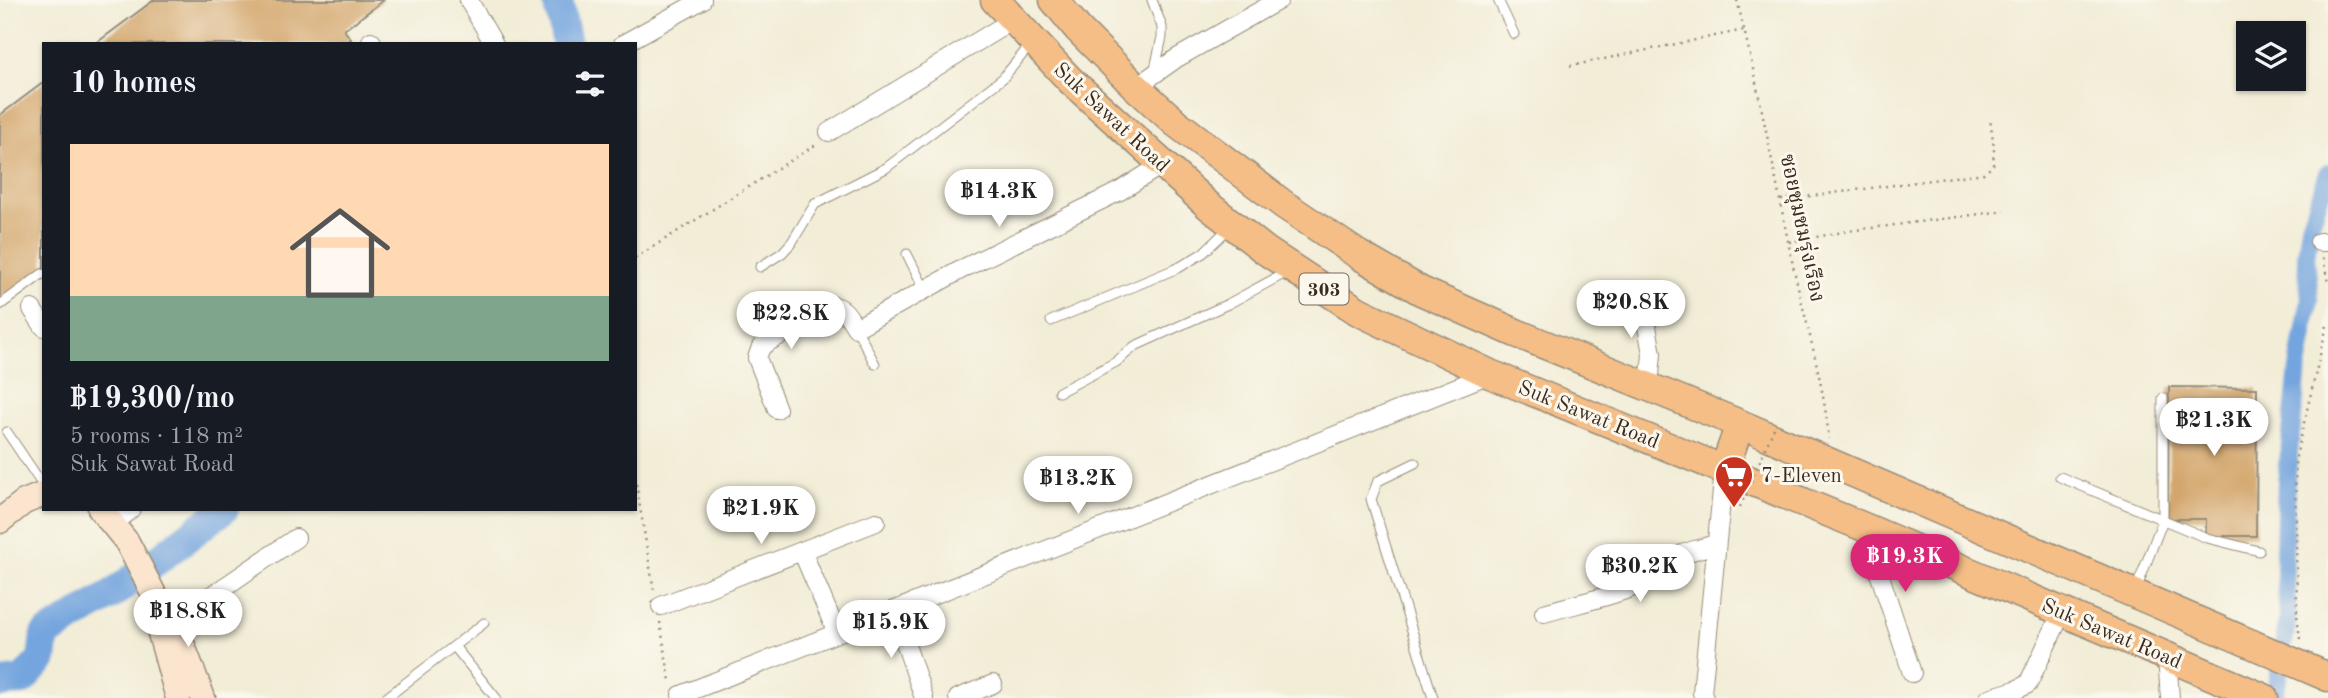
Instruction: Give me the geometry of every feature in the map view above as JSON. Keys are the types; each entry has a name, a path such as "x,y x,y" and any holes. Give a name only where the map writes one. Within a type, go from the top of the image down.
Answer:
{"main road":[{"name":"Suk Sawat Road","path":"1054,0 1078,29 1145,81 1176,123 1283,204 1359,255 1421,291 1516,333 1740,424 2255,647 2312,663"},
{"name":"Suk Sawat Road","path":"1004,10 1070,80 1233,225 1359,311 1490,374 1864,527 2255,694"},
{"path":"1724,470 1740,424"},
{"path":"1,517 24,502 42,495"},
{"path":"118,521 203,698"},
{"path":"163,617 178,698"}],"street":[{"path":"627,42 702,0"},
{"path":"1145,81 1177,58 1279,0"},
{"path":"469,1 493,42"},
{"path":"830,132 1004,10"},
{"path":"777,409 757,358 761,347 833,306 840,307 856,328 925,289 1120,191 1163,163"},
{"path":"1641,293 1652,354 1649,386"},
{"path":"32,309 42,324"},
{"path":"675,690 837,633 1490,374"},
{"path":"1698,696 1724,470"},
{"path":"659,608 876,522"},
{"path":"1864,527 1912,673"},
{"path":"163,617 296,538"},
{"path":"1544,613 1635,586 1652,579 1661,572 1666,563 1677,556 1715,544"},
{"path":"802,551 837,633"},
{"path":"894,610 924,698"},
{"path":"1989,698 2028,684 2062,612"},
{"path":"2167,657 2170,698"},
{"path":"958,698 993,684"}],"lane":[{"path":"1145,81 1162,37 1152,0"},
{"path":"1498,0 1514,34"},
{"path":"760,267 782,253 792,242 815,204 887,168 1003,78 1033,41"},
{"path":"1051,321 1180,267 1203,253 1233,225"},
{"path":"907,254 925,289"},
{"path":"1059,392 1116,362 1135,346 1228,304 1294,269"},
{"path":"0,305 42,274"},
{"path":"856,328 875,364"},
{"path":"2134,593 2163,520 2163,398"},
{"path":"7,432 42,483"},
{"path":"1415,463 1378,481 1371,499 1433,698"},
{"path":"2060,477 2207,538 2259,551"},
{"path":"386,698 484,623"},
{"path":"454,646 496,698"}],"path":[{"name":"ซอยชุมชมรุ่งเรือง","path":"1737,0 1759,90 1789,242 1825,402 1832,464"},
{"path":"1570,66 1744,30"},
{"path":"1781,200 1984,173 1993,166 1990,117"},
{"path":"637,257 815,147 830,132"},
{"path":"1789,242 1848,231 2004,211"},
{"path":"2324,242 2328,283"},
{"path":"2312,663 2298,636 2295,461 2328,321"},
{"path":"1740,507 1775,426"},
{"path":"637,488 675,690"}],"building":[{"path":"154,0 384,0 344,30 351,39 347,42 98,42"},
{"path":"42,84 42,270 0,301 0,115"},
{"path":"2169,387 2257,388 2256,536 2206,536 2206,519 2168,519"}],"waterway":[{"path":"558,0 567,42"},
{"path":"2275,698 2288,617 2284,555 2286,482 2298,368 2310,299 2306,257 2310,226 2328,173"},
{"path":"0,683 23,680 42,659 45,635 113,594 221,511"}],"place":[{"name":"7-Eleven","path":"1734,509"}]}
